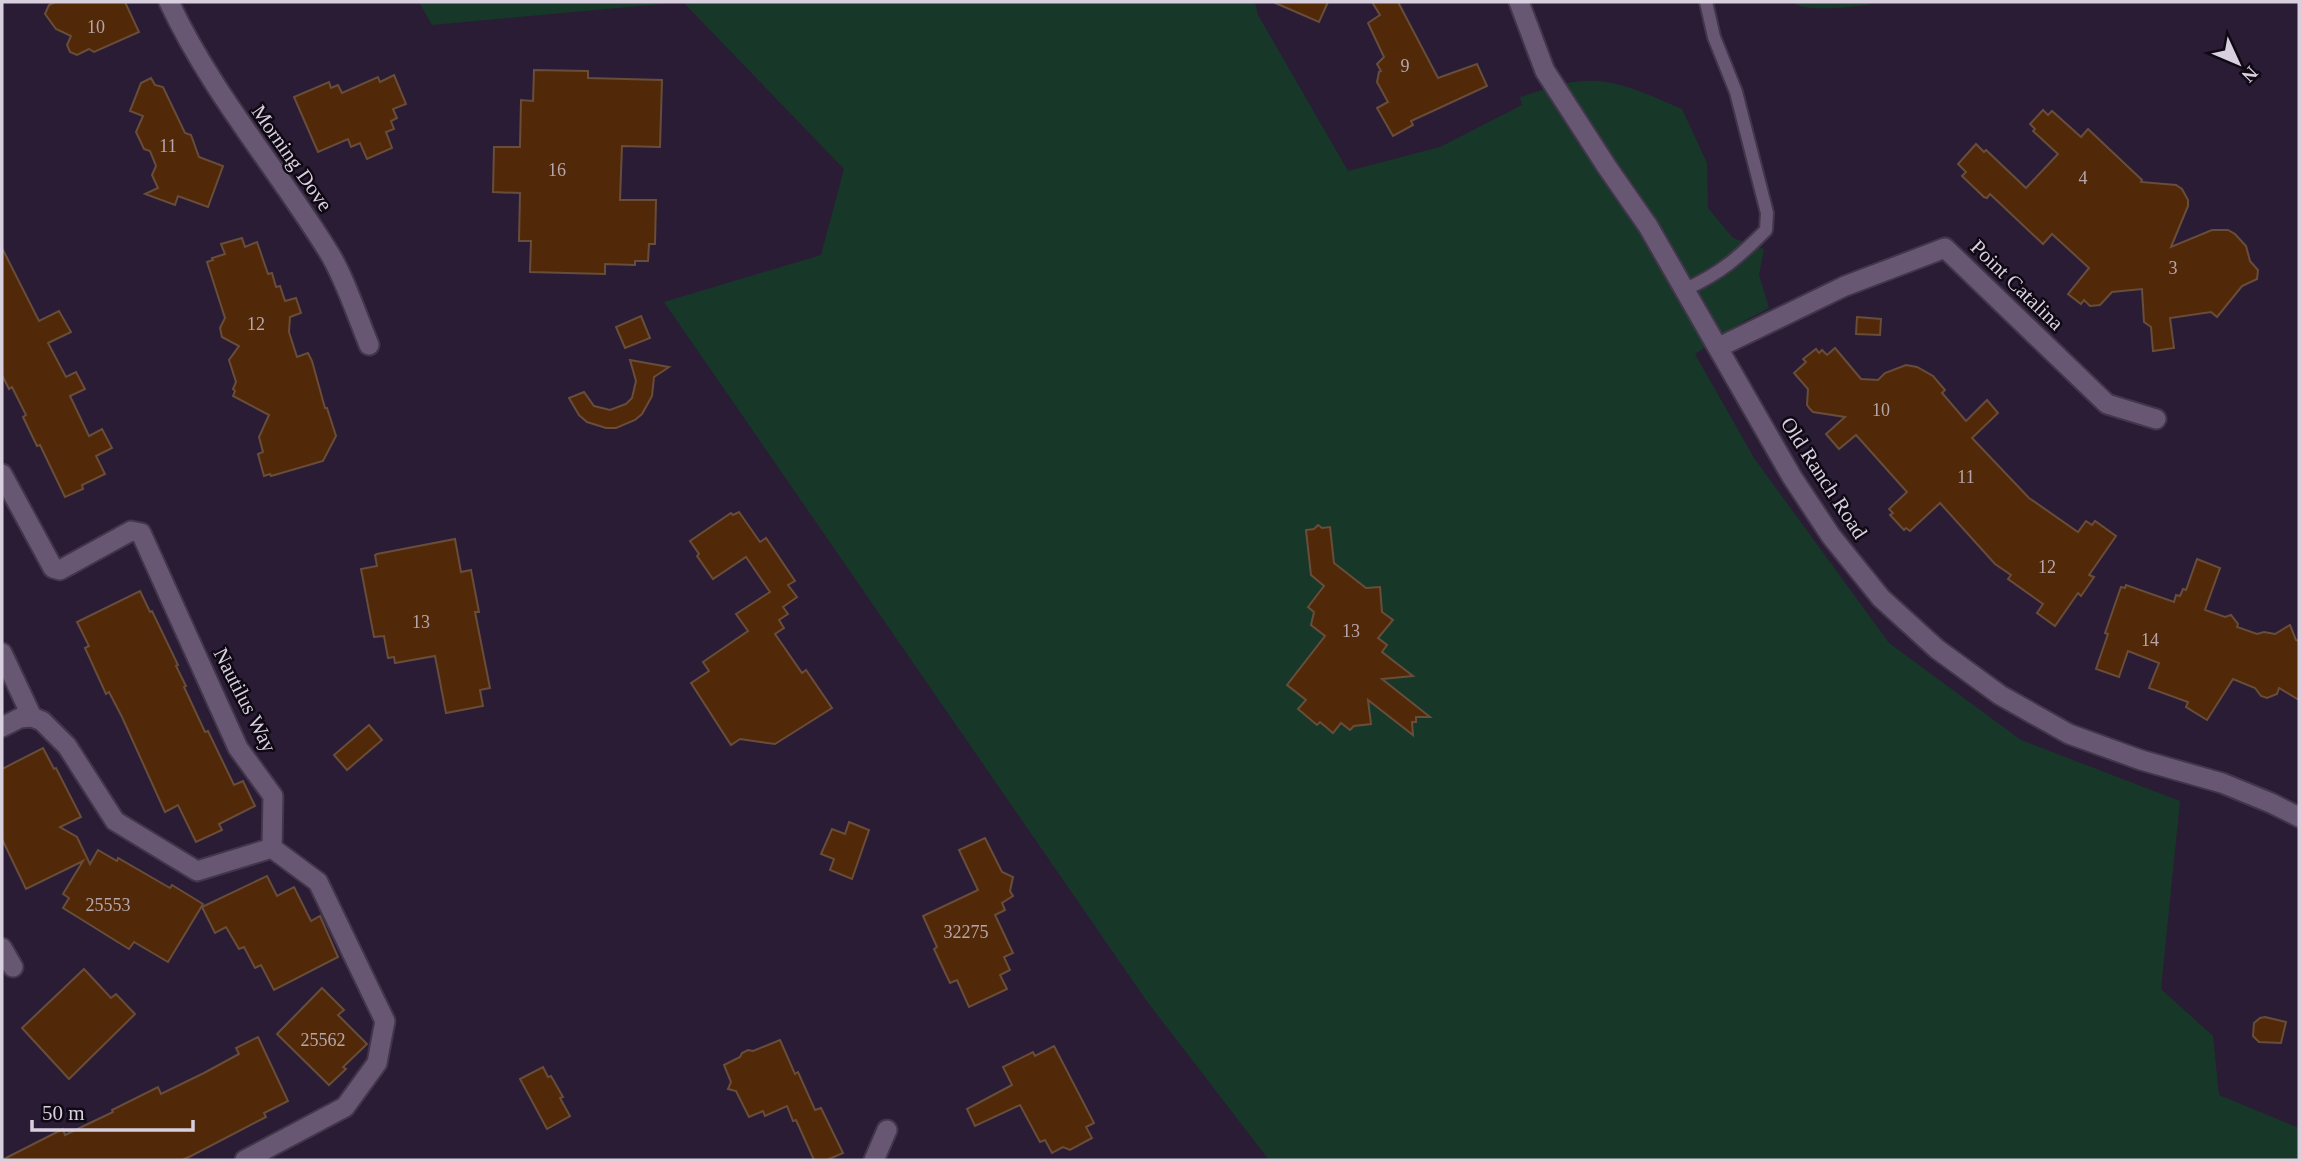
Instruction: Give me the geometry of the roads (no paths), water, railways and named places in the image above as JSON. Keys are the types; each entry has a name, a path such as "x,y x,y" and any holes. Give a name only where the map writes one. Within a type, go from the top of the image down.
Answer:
{"street":[{"name":"Morning Dove","path":"169,2 182,30 229,106 330,253 369,345"},
{"name":"Old Ranch Road","path":"1519,2 1545,71 1648,226 1792,477 1830,536 1881,598 1937,649 2000,695 2069,734 2141,760 2222,783 2299,817"},
{"name":"Point Catalina","path":"1719,347 1845,286 1945,248 2107,404 2156,419"},
{"name":"Nautilus Way","path":"2,474 54,568 60,570 131,531 141,533 238,748 273,796 272,848"},
{"path":"2,653 32,717"},
{"path":"2,727 20,718 32,717 42,721 67,746 115,821 197,871 272,848 318,882 385,1021 377,1063 345,1107 245,1160"},
{"path":"2,948 13,967"},
{"path":"874,1160 887,1130"}],"lane":[{"path":"1686,289 1714,276 1738,258 1766,230 1768,214 1736,92 1714,37 1706,2"}]}
